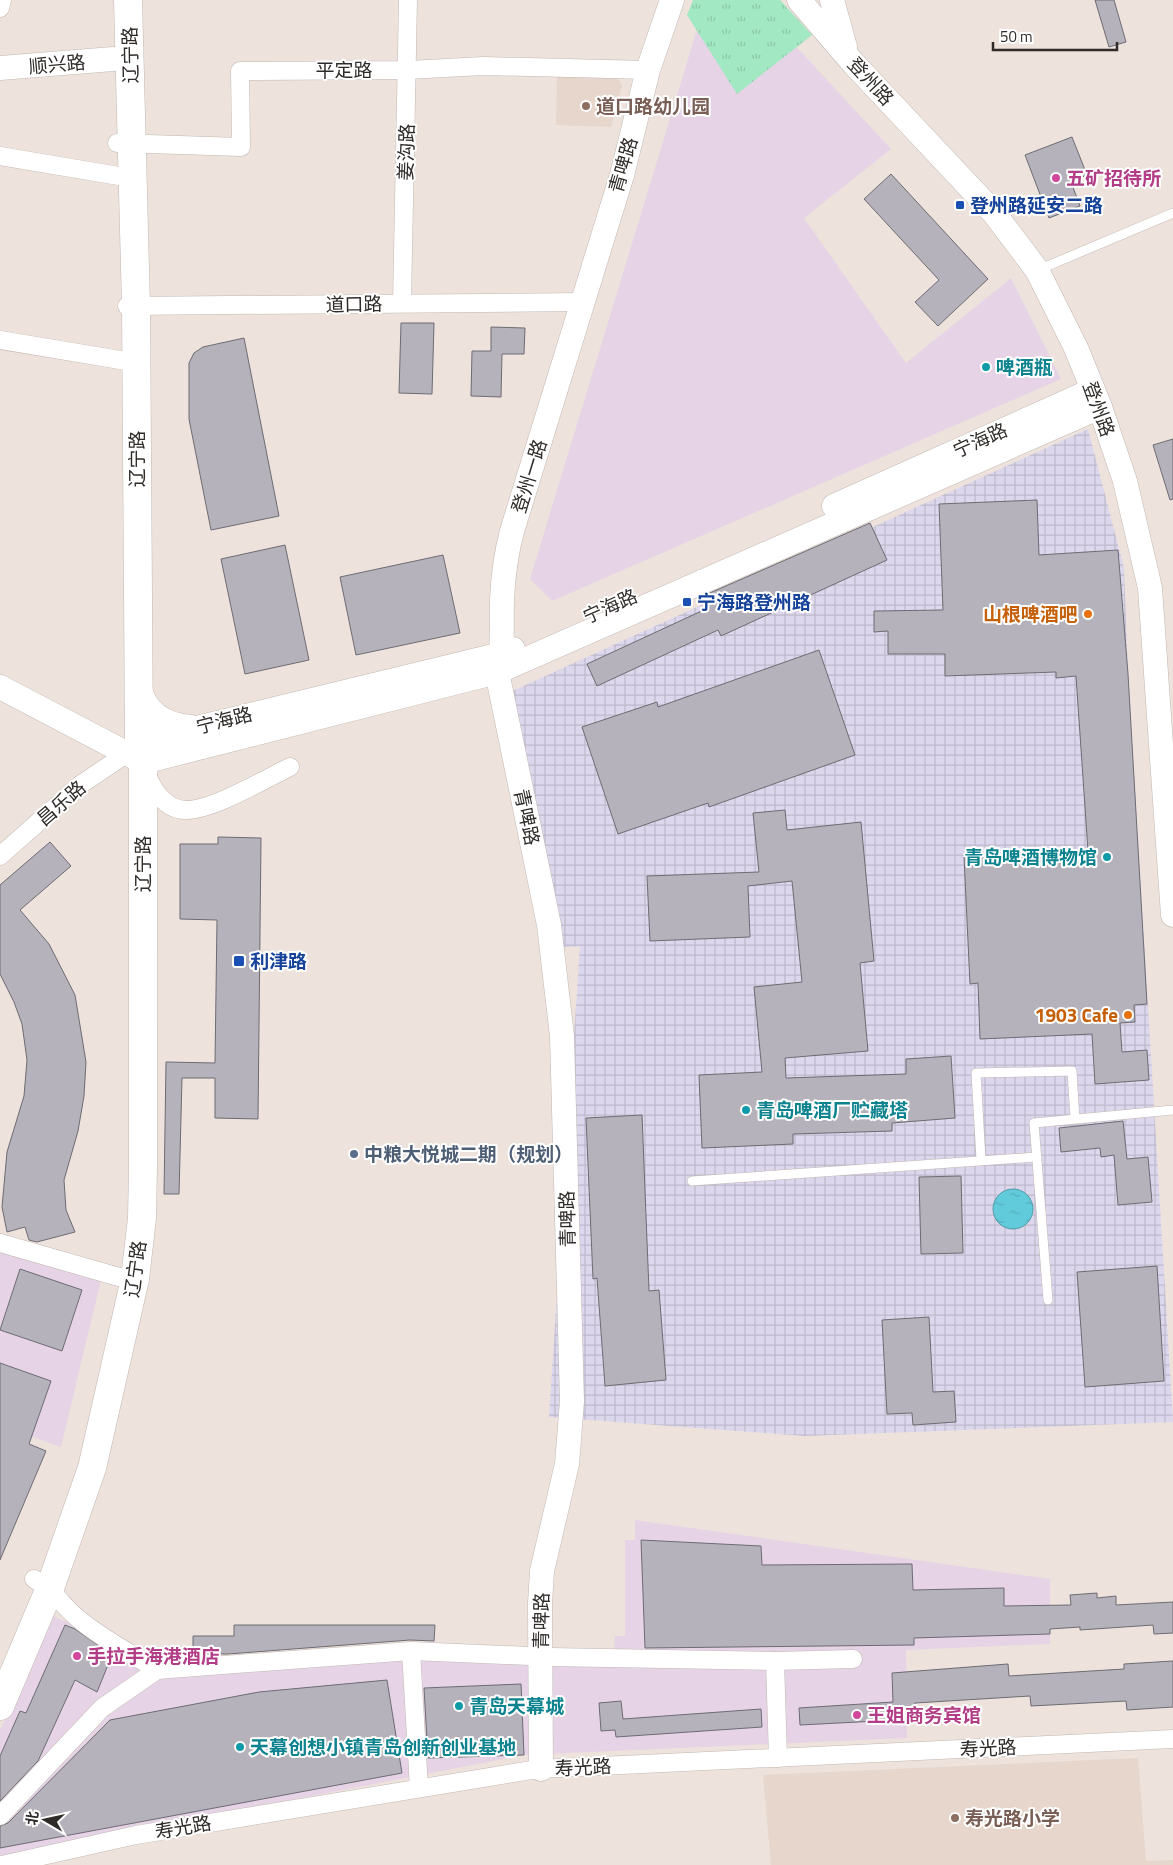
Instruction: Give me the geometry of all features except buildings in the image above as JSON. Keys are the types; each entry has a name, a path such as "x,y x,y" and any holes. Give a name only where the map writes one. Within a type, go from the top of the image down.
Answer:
{"main road":[{"name":"辽宁路","path":"0,1706 7,1661 92,1468 135,1279 142,1218 143,1168 136,752 126,361 131,306 119,176 124,144 113,59 113,0"},
{"name":"辽宁路","path":"42,1584 75,1463 119,1277 127,1168 138,682 131,306 124,144 128,0"}],"street":[{"path":"0,8 2,0"},
{"name":"姜沟路","path":"402,303 408,0"},
{"name":"青啤路","path":"582,302 622,175 648,70 672,0"},
{"name":"登州路","path":"799,0 854,64 976,193 1038,270 1076,348 1125,481 1150,588 1173,914"},
{"path":"832,0 843,44 854,64"},
{"name":"顺兴路","path":"0,68 113,59"},
{"name":"平定路","path":"124,144 241,147 240,70 408,70 483,66 648,70"},
{"path":"0,156 119,176"},
{"name":"道口路","path":"131,306 582,302"},
{"name":"登州一路","path":"500,663 506,553 582,302"},
{"path":"0,340 126,361"},
{"name":"宁海路","path":"136,752 500,663 1096,399"},
{"name":"青啤路","path":"500,663 549,925 562,1036 572,1401 567,1464 542,1571 540,1604 541,1769"},
{"name":"宁海路","path":"136,752 195,727 500,663"},
{"path":"138,682 142,698 161,719 174,725 195,727"},
{"path":"0,687 136,752 150,785 167,804 185,810 222,801 290,767"},
{"name":"昌乐路","path":"0,856 80,785 136,752"},
{"path":"0,1243 119,1277"},
{"path":"42,1584 75,1615 156,1670"},
{"path":"411,1651 419,1788"},
{"path":"0,1816 102,1708 156,1670 411,1651 530,1656"},
{"path":"550,1657 775,1661 853,1660"},
{"path":"775,1661 778,1758"},
{"name":"寿光路","path":"2,1865 136,1835 541,1769 1173,1739"}],"lane":[{"path":"1038,270 1173,213"},
{"path":"981,1160 976,1073 1072,1071 1075,1119"},
{"path":"1048,1300 1034,1123 1173,1110"},
{"path":"692,1181 1037,1157"}],"shaded area":[{"path":"706,0 753,0 891,149 804,218 906,363 1011,278 1061,379 552,601 530,579"},
{"name":"道口路幼儿园","path":"557,74 617,77 622,86 611,127 556,125"},
{"path":"1088,429 1124,568 1128,674 1173,1422 805,1436 549,1417 580,946 545,949 506,694"},
{"path":"0,1246 101,1280 61,1447 0,1425"},
{"name":"青岛天幕城","path":"635,1520 1050,1579 1050,1644 906,1650 907,1738 524,1755 0,1856 0,1730 53,1616 153,1660 614,1653 615,1636 625,1636 625,1540 635,1540"},
{"name":"寿光路小学","path":"1138,1758 1146,1861 1173,1860 1173,1865 771,1865 763,1775"}],"green space":[{"path":"693,0 780,0 812,35 737,94 687,15"}],"water":[{"path":"1013,1189 1027,1195 1033,1209 1027,1223 1013,1229 999,1223 993,1209 999,1195"}],"place":[{"name":"道口路幼儿园","path":"586,106"},
{"name":"五矿招待所","path":"1056,178"},
{"name":"登州路延安二路","path":"960,205"},
{"name":"啤酒瓶","path":"986,367"},
{"name":"宁海路登州路","path":"687,602"},
{"name":"山根啤酒吧","path":"1088,614"},
{"name":"青岛啤酒博物馆","path":"1107,857"},
{"name":"利津路","path":"239,961"},
{"name":"1903 Cafe","path":"1128,1015"},
{"name":"青岛啤酒厂贮藏塔","path":"746,1110"},
{"name":"中粮大悦城二期（规划）","path":"354,1154"},
{"name":"手拉手海港酒店","path":"77,1656"},
{"name":"青岛天幕城","path":"459,1706"},
{"name":"王姐商务宾馆","path":"857,1715"},
{"name":"天幕创想小镇青岛创新创业基地","path":"240,1747"},
{"name":"寿光路小学","path":"955,1818"}]}
